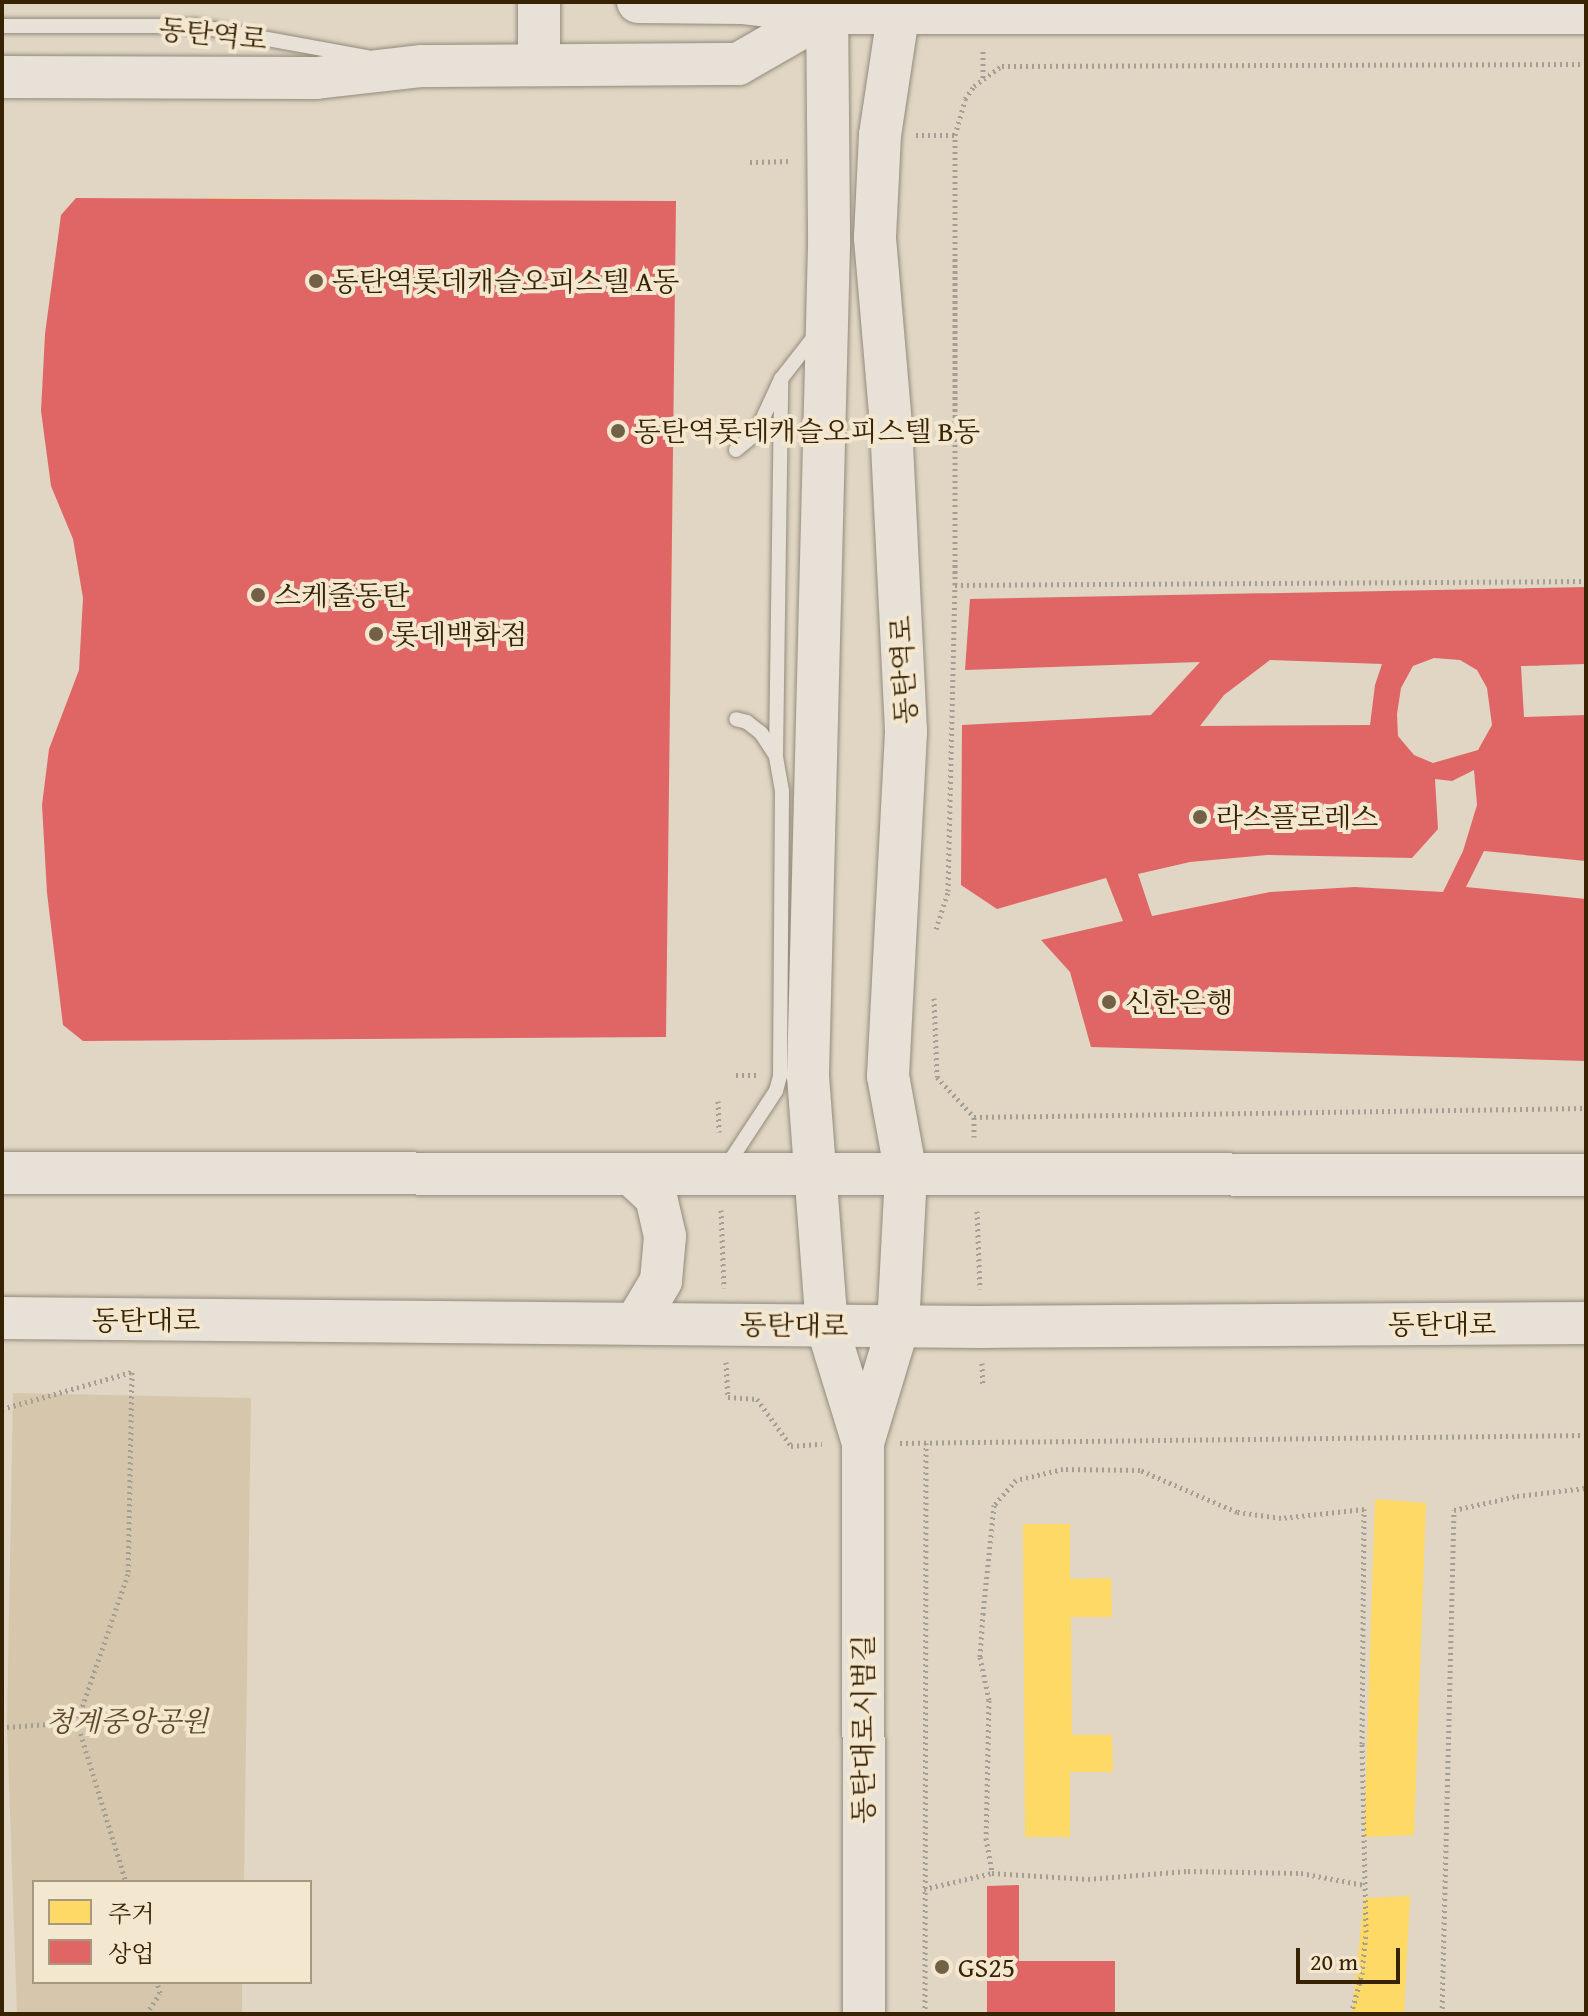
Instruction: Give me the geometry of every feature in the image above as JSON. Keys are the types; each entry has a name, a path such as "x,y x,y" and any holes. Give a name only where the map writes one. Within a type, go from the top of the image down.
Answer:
{"street":[{"path":"539,2 539,65"},
{"path":"638,2 827,8 1586,13"},
{"name":"동탄역로","path":"2,77 316,78 422,66 738,64 827,8"},
{"name":"동탄대로시범길","path":"827,8 829,245 808,1076 813,1175 827,1326 863,1443"},
{"name":"동탄역로","path":"898,1327 906,1174 888,1076 906,731 891,425 875,237 880,135 899,8"},
{"path":"829,245 843,237 875,237"},
{"path":"2,1173 1586,1175"},
{"path":"632,1175 656,1197 665,1236 661,1281 636,1323"},
{"name":"동탄대로","path":"2,1318 898,1327 1586,1323"},
{"name":"동탄대로시범길","path":"864,2014 863,1443 898,1327"}],"lane":[{"name":"동탄역로","path":"2,26 196,26 422,66"},
{"path":"736,450 756,433 781,379 827,321"},
{"path":"720,1175 776,1091 780,1076 782,791 776,756 781,379"},
{"path":"736,719 747,722 761,733 776,756"}],"path":[{"path":"936,932 948,891 955,585 955,135 965,99 974,86 1002,66 1586,64"},
{"path":"955,585 1586,581"},
{"path":"933,989 937,1077 974,1117 1586,1108"},
{"path":"736,1075 752,1075"},
{"path":"976,1174 983,1386"},
{"path":"2,1409 132,1372 128,1574 77,1722 125,1880"},
{"path":"728,1397 757,1399 791,1446 812,1444"},
{"path":"925,2014 926,1443 1586,1435"},
{"path":"992,1873 986,1838 989,1700 980,1657 994,1505 1016,1480 1063,1469 1140,1470 1237,1512 1281,1518 1364,1509 1367,1546 1362,1744 1362,1974 1351,2014"},
{"path":"1442,2014 1454,1510 1517,1496 1586,1488"},
{"path":"7,1727 77,1722"},
{"path":"924,1889 992,1873 1088,1879 1188,1871 1301,1873 1364,1885"},
{"path":"146,2014 160,1993 158,1984"}],"green space":[{"name":"청계중앙공원","path":"13,1393 251,1398 244,1880 32,1880 32,1984 242,1984 242,2014 17,2014 7,1727"}],"building: 주거":[{"name":"동탄역롯데캐슬오피스텔 A동","path":"207,198 426,200 425,364 205,361"},
{"name":"동탄역롯데캐슬오피스텔 B동","path":"564,288 673,289 672,574 563,573"},
{"path":"1375,1499 1426,1503 1414,1835 1364,1837"},
{"path":"1023,1524 1070,1524 1070,1579 1111,1578 1112,1617 1071,1617 1072,1735 1112,1735 1113,1772 1070,1772 1070,1837 1025,1837"},
{"path":"1410,1896 1404,2014 1352,2014 1364,1898"}],"building: 상업":[{"name":"롯데백화점","path":"76,198 676,201 666,1037 83,1041 63,1025 47,893 42,805 49,749 79,670 83,598 73,539 51,486 41,411 45,334 61,215"},
{"name":"라스플로레스","path":"1586,587 1586,664 1521,666 1524,717 1586,715 1586,861 1484,851 1466,887 1586,899 1586,1061 1091,1047 1070,972 1041,940 1123,921 1106,878 997,909 961,885 962,725 1151,715 1200,662 965,670 970,599","holes":["1434,658 1460,660 1477,670 1487,688 1492,725 1478,750 1433,763 1414,755 1398,736 1401,688 1413,666","1270,660 1382,664 1375,685 1370,725 1200,726 1224,695","1474,770 1477,805 1463,851 1443,892 1355,887 1270,892 1152,916 1138,874 1190,862 1267,855 1412,858 1438,829 1435,779 1452,781"]},
{"path":"1019,1885 1019,1961 1115,1961 1115,2014 987,2014 987,1886"}],"place":[{"name":"동탄역롯데캐슬오피스텔 A동","path":"316,281"},
{"name":"동탄역롯데캐슬오피스텔 B동","path":"618,431"},
{"name":"스케줄동탄","path":"258,595"},
{"name":"롯데백화점","path":"376,634"},
{"name":"라스플로레스","path":"1200,817"},
{"name":"신한은행","path":"1109,1002"},
{"name":"GS25","path":"942,1967"}]}
